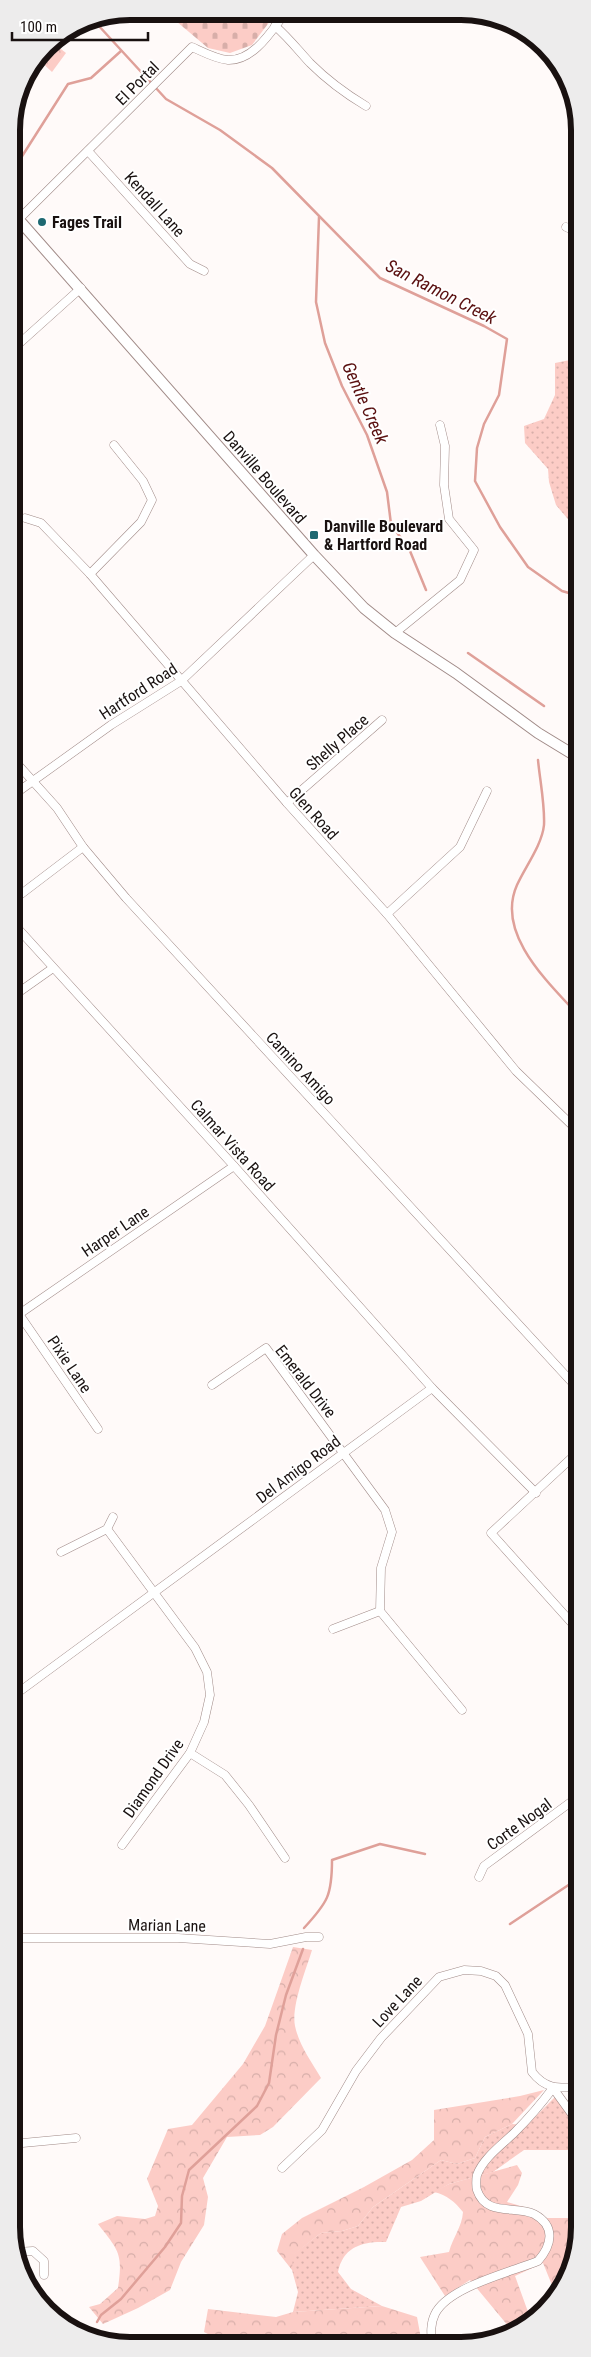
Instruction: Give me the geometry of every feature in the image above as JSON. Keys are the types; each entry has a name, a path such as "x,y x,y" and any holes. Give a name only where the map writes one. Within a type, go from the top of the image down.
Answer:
{"main road":[{"name":"Danville Boulevard","path":"20,221 81,288 314,555 364,608 538,733 571,753"}],"street":[{"name":"El Portal","path":"20,212 133,108 192,47 215,57 228,60 240,58 257,47 280,20"},
{"path":"275,26 325,76 346,94 366,106"},
{"name":"Kendall Lane","path":"88,151 190,264 204,271"},
{"path":"566,227 571,229"},
{"path":"20,343 81,288"},
{"path":"395,632 460,580 474,550 449,519 444,485 445,446 440,424"},
{"path":"90,574 141,522 152,500 144,481 114,445"},
{"name":"Glen Road","path":"25,518 41,523 90,574 287,803 387,914 516,1070 571,1124"},
{"name":"Hartford Road","path":"20,790 111,725 182,681 314,555"},
{"name":"Shelly Place","path":"287,803 382,720"},
{"name":"Camino Amigo","path":"20,767 57,808 83,847 126,898 571,1381"},
{"path":"387,914 460,847 487,791"},
{"path":"20,895 83,847"},
{"name":"Calmar Vista Road","path":"20,931 234,1166 432,1388"},
{"path":"20,991 53,968"},
{"name":"Harper Lane","path":"20,1313 234,1166"},
{"name":"Pixie Lane","path":"20,1315 98,1429"},
{"name":"Emerald Drive","path":"212,1385 266,1348 344,1452 385,1510 392,1532 381,1568 380,1611"},
{"path":"432,1388 536,1493"},
{"name":"Del Amigo Road","path":"20,1691 432,1388"},
{"path":"571,1458 536,1493 490,1533 571,1622"},
{"path":"61,1552 106,1529 113,1517"},
{"name":"Diamond Drive","path":"106,1529 195,1648 207,1672 210,1695 204,1722 190,1753 122,1845"},
{"path":"333,1629 380,1611 462,1710"},
{"path":"190,1753 225,1775 249,1805 285,1858"},
{"name":"Corte Nogal","path":"479,1877 484,1866 571,1802"},
{"name":"Marian Lane","path":"20,1938 178,1938 270,1944 306,1937 319,1937"},
{"name":"Love Lane","path":"282,2168 322,2130 356,2070 381,2038 439,1977 464,1970 481,1971 496,1976 505,1985 528,2034 532,2072 553,2088"},
{"path":"553,2088 571,2087"},
{"path":"553,2088 571,2112"},
{"path":"432,2337 431,2326 435,2312 448,2299 472,2285 538,2261 546,2252 551,2239 548,2226 534,2214 500,2209 489,2205 477,2189 477,2176 484,2163 539,2107 553,2088"},
{"path":"20,2143 76,2138"},
{"path":"23,2252 33,2251 44,2261 44,2275"}],"green space":[{"path":"175,20 271,20 252,45 230,53 208,48"},
{"path":"58,47 66,53 52,72 43,63"},
{"path":"571,361 571,523 556,505 549,482 548,469 525,443 524,426 544,419 555,395 555,363"},
{"path":"293,1947 312,1950 300,1988 294,2018 299,2040 321,2078 273,2127 260,2135 227,2137 203,2178 208,2197 204,2225 181,2262 170,2290 138,2308 103,2324 89,2307 100,2304 118,2288 120,2267 115,2247 98,2224 117,2216 145,2219 155,2216 158,2206 147,2179 168,2129 192,2125 243,2064 265,2026"},
{"path":"544,2090 512,2124 485,2137 475,2158 457,2164 441,2160 373,2207 358,2226 342,2231 321,2233 293,2255 292,2270 277,2251 282,2234 302,2218 412,2160 434,2140 434,2110 520,2096"},
{"path":"560,2092 571,2106 571,2153 569,2150 524,2150 493,2172 449,2184 421,2201 401,2207 386,2242 362,2244 355,2247 344,2257 338,2272 351,2289 382,2306 293,2312 298,2292 292,2270 292,2255 321,2233 342,2231 358,2226 373,2207 441,2160 457,2164 475,2158 485,2137 512,2124 527,2125"},
{"path":"517,2165 522,2173 518,2185 507,2202 524,2207 547,2218 571,2219 569,2248 563,2269 553,2287 543,2263 515,2276 529,2313 510,2326 470,2280 445,2296 420,2257 449,2252 459,2227 463,2212 447,2197 434,2192 449,2184"},
{"path":"382,2306 417,2317 421,2337 214,2337 204,2332 208,2309 276,2317 293,2312"}],"waterway":[{"name":"San Ramon Creek","path":"98,25 166,99 220,130 272,168 380,278 484,326 507,339 499,395 484,424 477,448 475,481 500,527 528,567 562,591 571,594"},
{"path":"20,159 68,84 91,78 121,51"},
{"name":"Gentle Creek","path":"319,217 316,302 325,343 342,386 367,435 387,492 391,524 410,551 426,590"},
{"path":"468,653 544,706"},
{"path":"538,760 543,801 543,833 517,885 512,903 513,922 528,956 540,973 571,1007"},
{"path":"304,1928 327,1897 331,1882 332,1860 380,1844 425,1854"},
{"path":"510,1924 571,1883"},
{"path":"97,2322 101,2315 121,2299 165,2247 181,2223 182,2196 189,2170 257,2106 269,2083 276,2035 286,1995 303,1949"}],"place":[{"name":"Fages Trail","path":"42,222"},
{"name":"Danville Boulevard & Hartford Road","path":"314,535"}]}
